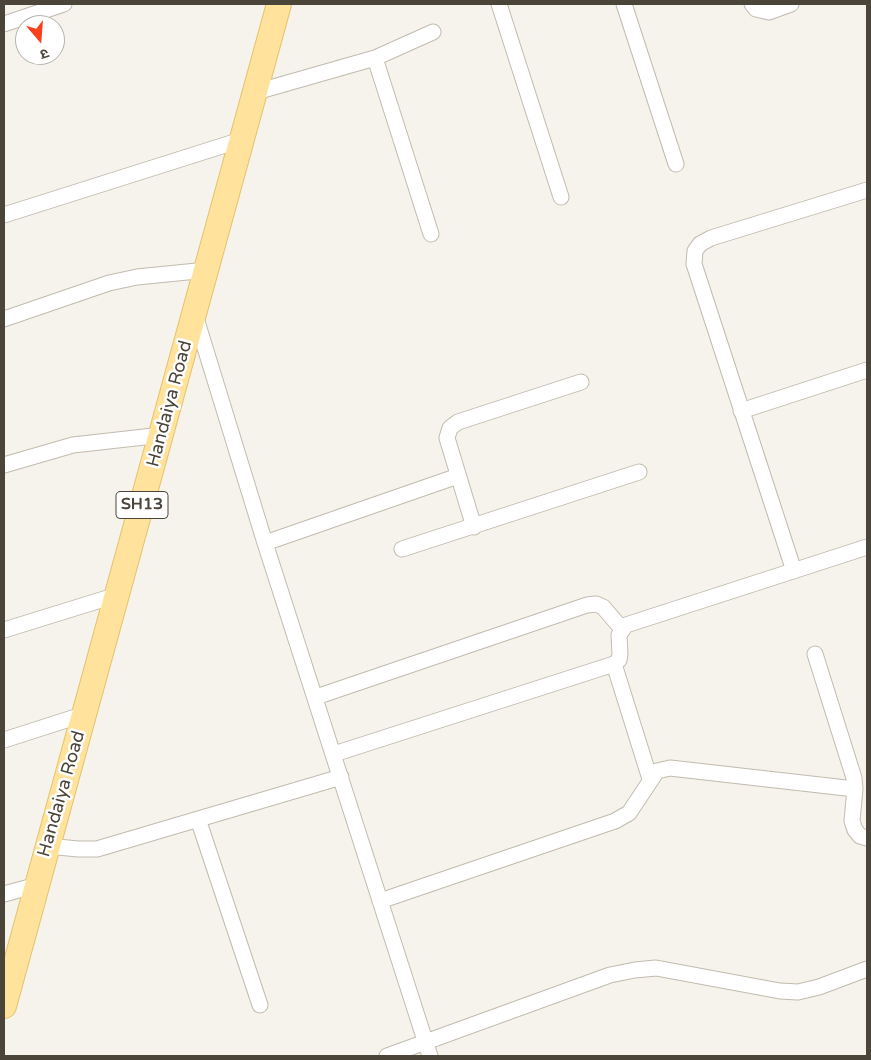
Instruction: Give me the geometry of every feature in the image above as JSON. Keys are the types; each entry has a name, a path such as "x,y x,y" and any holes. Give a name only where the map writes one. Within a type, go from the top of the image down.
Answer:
{"main road":[{"name":"Handaiya Road","path":"4,1006 244,139 279,4"}],"street":[{"path":"4,24 64,4"},
{"path":"499,4 561,197"},
{"path":"624,4 676,164"},
{"path":"752,4 756,9 770,12 791,4"},
{"path":"256,92 375,58 433,32"},
{"path":"375,58 431,234"},
{"path":"4,215 244,139"},
{"path":"794,571 694,264 695,250 700,244 710,238 867,190"},
{"path":"4,319 109,283 137,277 207,270"},
{"path":"195,315 265,543 428,1050"},
{"path":"742,411 867,370"},
{"path":"474,527 447,438 450,428 454,425 581,382"},
{"path":"4,465 73,445 162,434"},
{"path":"402,549 639,472"},
{"path":"265,543 458,476"},
{"path":"334,754 614,664 619,660 619,635 626,625 867,547"},
{"path":"4,630 118,595"},
{"path":"316,697 587,605 596,604 603,607 622,629"},
{"path":"815,654 854,778 856,790 852,821 855,830 860,836 867,838"},
{"path":"614,664 650,779"},
{"path":"4,740 84,714"},
{"path":"380,901 615,821 629,813 657,771 670,768 856,790"},
{"path":"48,846 97,849 341,777"},
{"path":"198,819 260,1005"},
{"path":"4,894 37,885"},
{"path":"387,1056 428,1050 610,975 635,970 656,968 780,991 798,992 819,987 867,968"}]}
